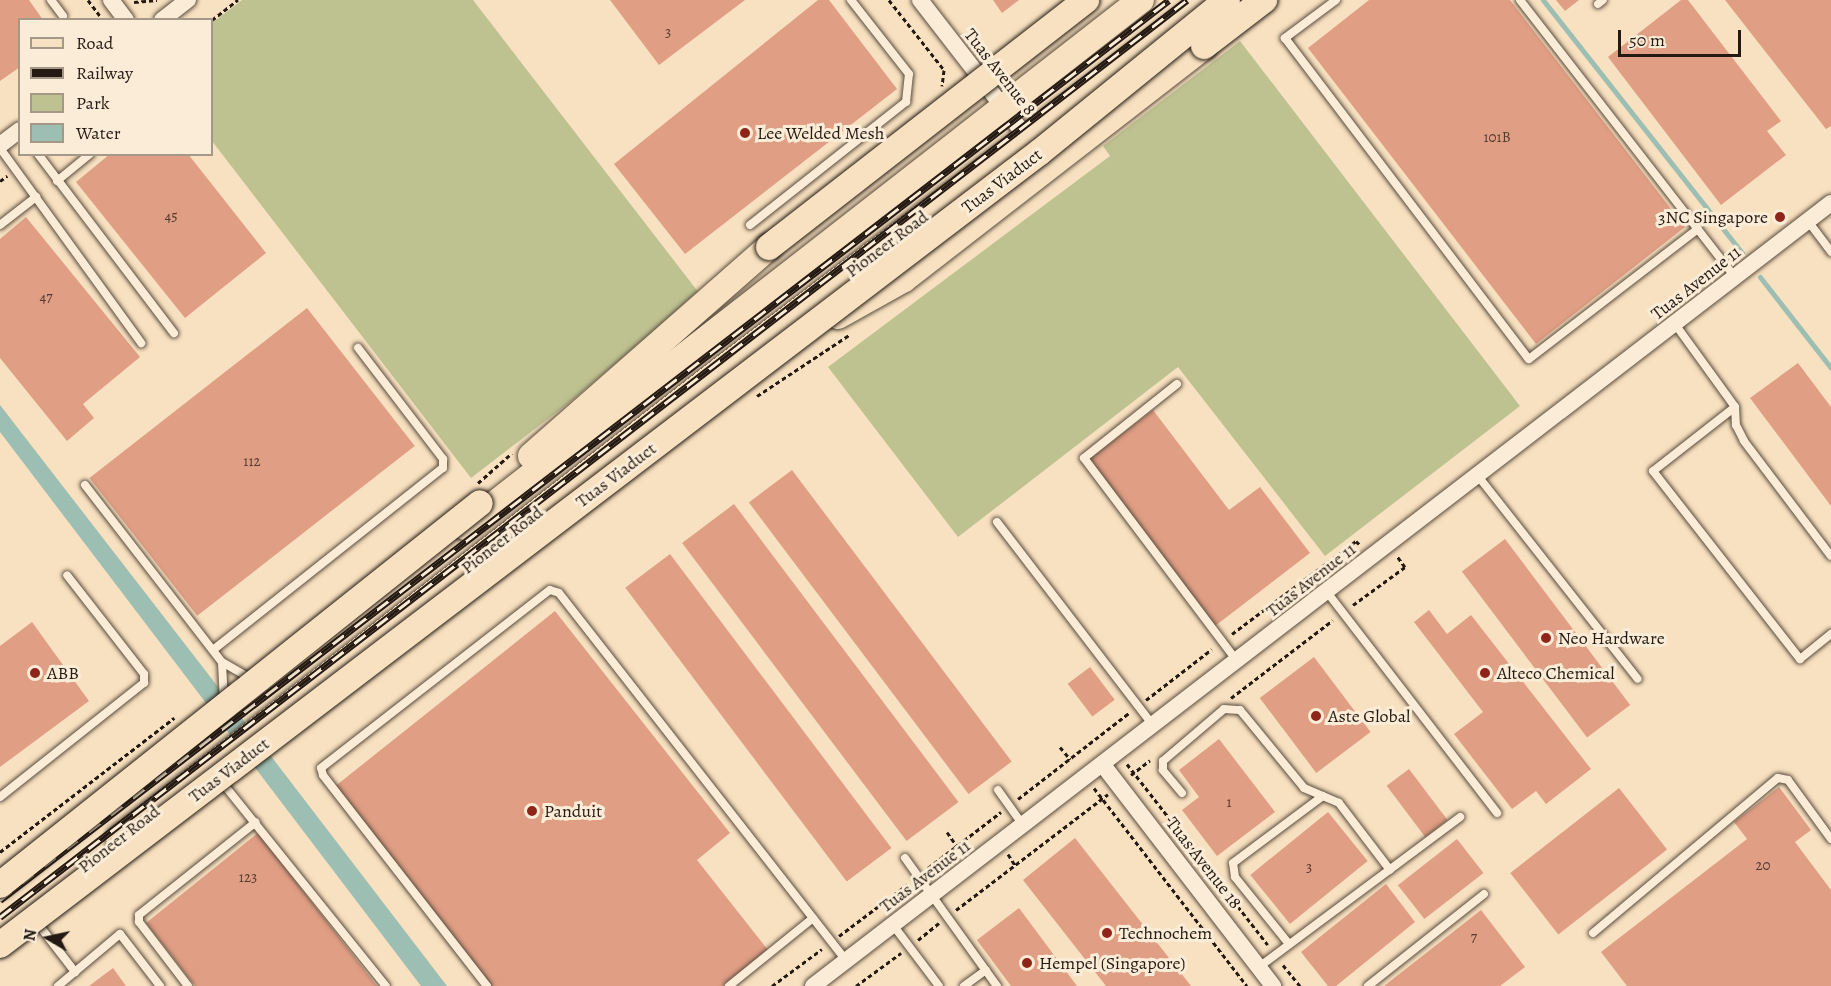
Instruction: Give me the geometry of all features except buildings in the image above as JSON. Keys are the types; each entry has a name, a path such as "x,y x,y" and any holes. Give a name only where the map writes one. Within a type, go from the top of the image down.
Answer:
{"main road":[{"path":"0,885 480,503 600,392 769,247 1086,0"},
{"name":"Pioneer Road","path":"0,892 1141,0"},
{"name":"Tuas Viaduct","path":"0,945 1040,152 1227,0"},
{"path":"708,380 786,344 904,279 1264,0"},
{"name":"Pioneer Road","path":"0,932 708,380 1201,5"}],"street":[{"path":"111,0 124,18"},
{"path":"165,18 188,0"},
{"name":"Tuas Avenue 8","path":"920,0 1027,138"},
{"path":"0,146 18,132"},
{"name":"Tuas Avenue 11","path":"813,986 1154,726 1831,203"},
{"name":"Tuas Avenue 18","path":"1103,765 1273,986"}],"lane":[{"path":"51,0 63,16"},
{"path":"750,225 906,102 909,74 851,0"},
{"path":"1336,0 1285,38 1529,359 1698,229"},
{"path":"1520,0 1735,277"},
{"path":"1201,5 1222,45"},
{"path":"0,146 141,343"},
{"path":"39,156 174,333"},
{"path":"57,181 88,156"},
{"path":"0,225 36,197"},
{"path":"1808,221 1831,252"},
{"path":"1675,324 1735,407 1736,425 1744,441 1831,556"},
{"path":"213,650 443,468 442,459 358,348"},
{"path":"1177,384 1084,459 1238,661"},
{"path":"1735,407 1653,471 1800,659 1831,634"},
{"path":"1478,476 1638,679"},
{"path":"85,485 222,662 265,684"},
{"path":"997,522 1154,726"},
{"path":"0,797 144,683 144,674 67,575"},
{"path":"487,986 323,775 321,768 550,590 559,593 846,961"},
{"path":"1327,592 1497,813"},
{"path":"222,662 223,717"},
{"path":"1182,793 1163,770 1163,761 1224,709 1240,710 1304,788 1339,803 1390,870"},
{"path":"212,766 386,986"},
{"path":"1593,933 1779,778 1788,780 1831,839"},
{"path":"998,790 1023,825"},
{"path":"1289,944 1236,877 1233,863 1323,796"},
{"path":"1259,967 1460,817"},
{"path":"188,986 139,922 139,915 256,822"},
{"path":"905,858 997,986"},
{"path":"1368,986 1484,894"},
{"path":"27,910 75,972"},
{"path":"729,986 813,918"},
{"path":"893,925 939,986"},
{"path":"58,986 120,934 160,986"},
{"path":"964,986 986,970"}],"path":[{"path":"88,0 102,18"},
{"path":"130,0 139,4 157,0"},
{"path":"213,19 238,0"},
{"path":"889,0 944,70 940,93"},
{"path":"772,986 1356,541 1372,557"},
{"path":"1229,700 1405,567 1388,545"},
{"path":"0,852 178,715"},
{"path":"1060,747 1070,759"},
{"path":"1118,753 1300,986"},
{"path":"856,986 1153,758"},
{"path":"1086,777 1247,986"},
{"path":"947,832 956,845"}],"green space":[{"path":"242,0 473,0 699,293 570,402 471,478 213,142 213,22"},
{"path":"1240,41 1520,406 1325,556 1178,367 958,537 828,367 1110,156 1103,146"}],"water":[{"path":"0,405 447,986 421,986 0,432"}],"waterway":[{"path":"1543,0 1742,253"},
{"path":"1760,277 1831,368"}],"railway":[{"path":"0,900 1169,0"},
{"path":"0,917 1187,0"}],"place":[{"name":"Lee Welded Mesh","path":"745,133"},
{"name":"3NC Singapore","path":"1780,217"},
{"name":"Neo Hardware","path":"1546,638"},
{"name":"ABB","path":"35,673"},
{"name":"Alteco Chemical","path":"1485,673"},
{"name":"Aste Global","path":"1316,716"},
{"name":"Panduit","path":"532,811"},
{"name":"Technochem","path":"1107,933"},
{"name":"Hempel (Singapore)","path":"1027,963"}]}
